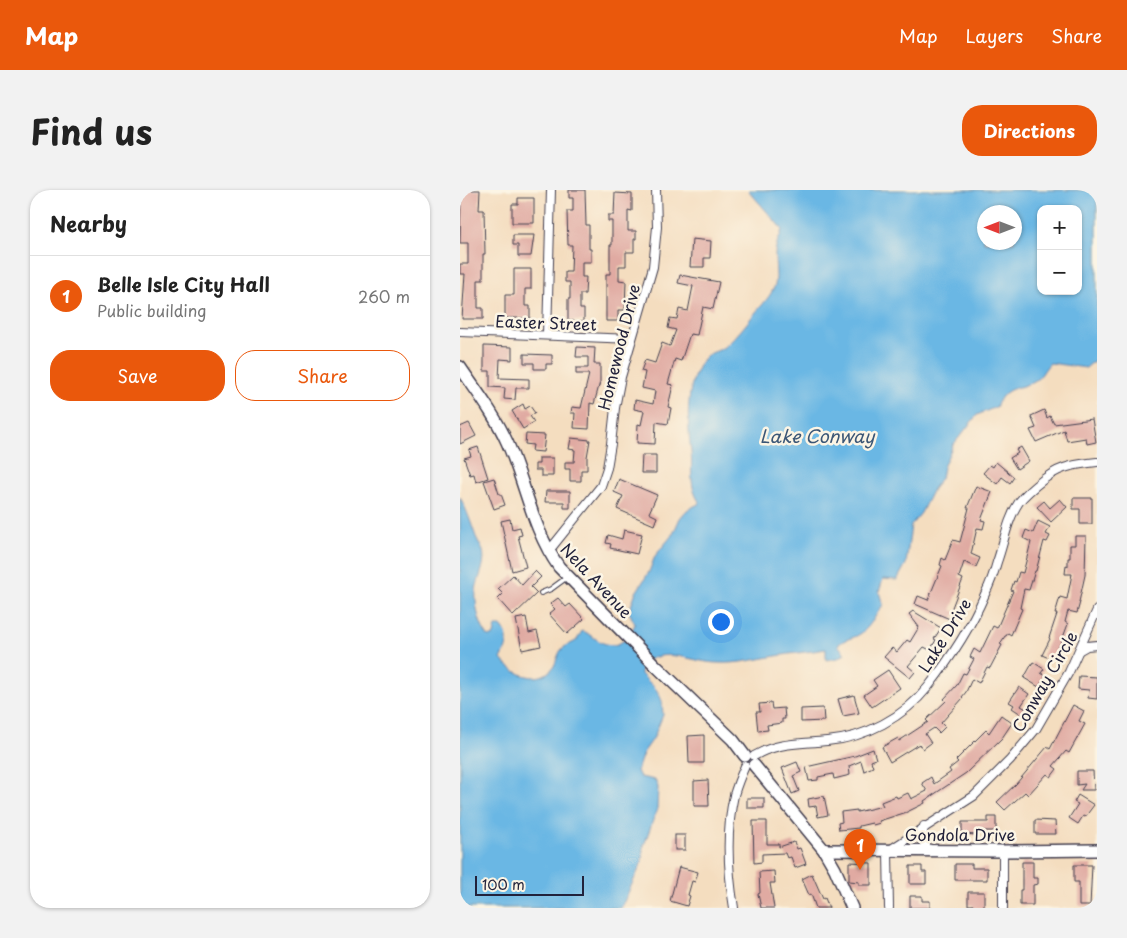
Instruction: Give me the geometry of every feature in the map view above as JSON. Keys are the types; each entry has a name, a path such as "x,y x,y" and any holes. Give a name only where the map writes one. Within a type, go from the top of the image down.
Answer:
{"street":[{"path":"547,336 551,190"},
{"name":"Homewood Drive","path":"548,552 601,486 611,444 616,400 653,268 657,227 656,190"},
{"name":"Easter Street","path":"460,332 632,339"},
{"name":"Nela Avenue","path":"460,367 498,422 548,552 568,577 621,631 733,740 824,850 836,869 852,908"},
{"name":"Lake Drive","path":"749,761 766,749 786,744 847,738 868,732 907,708 926,689 966,631 985,596 1009,523 1019,503 1033,488 1052,473 1070,466 1097,462"},
{"name":"Conway Circle","path":"888,850 974,796 1010,760 1036,729 1069,672 1097,610"},
{"path":"1080,650 1087,646 1097,645"},
{"path":"734,908 729,863 730,823 734,794 749,761"},
{"path":"924,826 922,840 930,851"},
{"name":"Gondola Drive","path":"824,850 1097,850"},
{"path":"888,850 889,908"},
{"path":"1003,851 1004,908"}],"lane":[{"path":"540,593 551,589 568,577"}],"water":[{"name":"Lake Conway","path":"748,190 1097,190 1097,358 1086,368 1050,363 1036,380 1008,391 996,407 977,415 953,445 943,467 941,478 921,513 911,525 906,564 897,580 883,579 879,592 883,605 864,631 838,645 845,654 838,658 826,660 826,649 725,663 668,655 658,656 641,666 641,674 656,689 662,701 663,715 653,739 643,753 637,771 640,777 655,780 658,787 657,809 643,848 642,862 621,908 460,908 460,497 484,555 476,591 478,613 482,627 489,637 494,635 496,626 501,626 504,630 507,642 501,659 511,669 531,677 545,674 555,665 562,649 576,641 582,631 609,645 615,645 624,640 635,624 629,612 635,594 649,572 655,556 673,534 680,518 687,510 700,503 692,484 688,415 693,379 704,358 708,354 722,349 732,340 771,293 776,281 775,251 782,229"}],"building":[{"path":"463,190 480,190 479,210 484,210 485,254 483,254 483,280 478,280 478,308 483,308 483,319 462,319 465,274 460,274 460,264 468,264 468,243 460,243"},
{"path":"569,190 585,190 586,225 589,225 591,262 582,262 582,277 586,277 585,294 580,294 580,309 584,309 584,321 568,321 570,282 565,282 565,272 571,272 572,245 568,245 567,211 573,211 573,198 569,198"},
{"path":"615,193 632,194 632,211 628,210 628,231 636,231 636,239 634,239 634,252 626,252 626,266 619,266 619,280 626,281 625,310 618,310 618,321 606,321 606,274 610,274 610,245 612,245 612,221 608,221 608,215 614,215"},
{"path":"518,198 534,198 534,223 512,223 512,204 518,204"},
{"path":"513,235 534,235 531,256 518,256 518,245 513,245"},
{"path":"692,239 711,241 710,258 704,258 704,267 690,267"},
{"path":"514,269 531,269 531,289 525,289 525,306 530,306 530,318 505,318 505,295 514,295"},
{"path":"680,275 719,282 713,309 703,307 697,335 690,334 681,361 675,359 668,384 673,385 668,407 671,408 668,424 656,422 655,444 637,443 638,424 641,425 644,411 634,409 635,400 653,404 655,391 642,388 645,372 641,371 645,360 655,363 662,343 670,346 676,330 668,328 670,318 677,319 679,309 688,311 693,286 678,283"},
{"path":"484,346 512,347 512,360 500,359 499,378 529,379 529,388 516,388 515,400 504,399 505,388 490,387 490,371 484,371"},
{"path":"577,347 595,348 594,364 600,364 600,382 594,404 590,403 589,429 574,428 575,413 571,413 572,407 581,408 589,374 576,374 576,368 588,368 588,357 576,357"},
{"path":"524,354 552,355 552,364 546,364 546,369 534,369 534,363 524,363"},
{"path":"523,404 525,409 530,406 535,413 530,416 534,422 523,429 512,411"},
{"path":"1044,410 1047,418 1050,416 1054,424 1092,419 1096,442 1087,444 1086,438 1067,441 1064,430 1036,442 1030,430 1036,428 1031,416"},
{"path":"469,423 476,436 460,444 460,427"},
{"path":"526,434 545,435 543,452 532,451 533,445 525,444"},
{"path":"571,438 590,440 587,470 581,470 581,481 570,481 570,469 565,469 565,462 574,462 575,450 569,449"},
{"path":"478,447 488,478 476,482 474,474 470,475 464,458 471,456 469,450"},
{"path":"1021,447 1029,461 1017,469 1010,458 1018,453 1016,450"},
{"path":"642,455 656,455 656,473 641,473"},
{"path":"539,458 553,458 553,476 541,476 541,470 535,470 535,464 539,464"},
{"path":"996,462 1014,477 1010,483 1002,477 997,484 983,473 990,465 993,467"},
{"path":"494,478 505,505 494,509 484,481"},
{"path":"619,479 657,495 649,513 657,517 654,525 617,509 623,496 614,492"},
{"path":"976,486 992,492 981,520 985,521 983,529 977,528 971,554 980,558 976,567 964,562 959,577 963,579 951,610 956,612 952,620 915,604 918,596 928,600 942,566 940,565 942,558 945,560 953,540 960,542 969,508 967,508"},
{"path":"546,491 570,491 570,508 564,508 564,502 545,502"},
{"path":"1073,498 1092,498 1092,524 1080,524 1080,509 1073,509"},
{"path":"1060,499 1067,507 1051,522 1037,507 1044,501 1050,508"},
{"path":"510,519 512,529 520,527 522,535 518,536 526,567 512,571 501,521"},
{"path":"1038,521 1050,527 1046,534 1050,536 1047,542 1044,541 1029,590 1024,589 1020,608 1022,609 1011,635 1008,633 1005,636 990,668 987,667 979,683 972,679 963,698 941,723 945,727 939,733 934,728 925,734 931,743 923,749 919,744 890,762 882,747 898,738 899,741 928,722 926,720 946,701 944,699 957,685 963,673 966,674 974,659 970,657 974,649 980,653 993,626 997,628 1013,591 1011,590 1014,581 1016,582 1019,572 1023,573 1031,542 1023,538 1026,530 1033,533"},
{"path":"624,530 642,534 637,554 610,548 611,544 606,543 608,535 622,539"},
{"path":"1075,536 1086,536 1085,575 1080,602 1077,613 1068,611 1065,622 1068,624 1061,643 1051,659 1042,655 1050,639 1060,597 1067,599 1072,574 1065,574 1066,565 1068,566 1068,558 1070,558 1070,545 1075,545"},
{"path":"535,571 541,577 531,587 537,593 513,616 498,599 503,594 498,589 513,575 522,585"},
{"path":"558,598 566,607 570,604 584,619 567,634 549,614 555,609 550,604"},
{"path":"913,611 941,628 930,650 924,647 908,666 915,672 910,678 884,657 892,648 897,652 907,640 910,642 919,627 909,614"},
{"path":"526,617 529,633 537,631 541,646 522,650 516,619"},
{"path":"1033,662 1044,669 1041,673 1046,676 1039,687 1024,678"},
{"path":"888,670 900,688 872,707 864,695 877,686 873,680"},
{"path":"1079,676 1097,677 1097,699 1088,698 1089,690 1078,689"},
{"path":"1019,687 1029,694 1021,706 1028,710 1024,716 1012,708 1014,705 1009,702"},
{"path":"854,695 859,713 843,716 838,699"},
{"path":"771,703 772,709 784,708 785,719 782,719 782,723 767,725 768,730 758,731 756,712 760,712 759,704"},
{"path":"1073,705 1084,711 1079,721 1085,724 1069,753 1066,751 1053,766 1057,769 1051,777 1047,774 1028,795 1025,792 1005,810 997,802 1016,784 1047,747 1050,749"},
{"path":"823,708 824,721 801,722 801,709"},
{"path":"1001,715 1012,723 1002,738 966,773 924,801 925,803 907,812 879,821 880,823 839,830 838,823 842,822 841,812 857,810 857,812 883,806 881,802 896,796 897,798 908,793 911,799 927,791 922,783 931,777 934,784 951,772 949,769 958,762 956,760 986,730 989,733"},
{"path":"704,735 704,763 689,763 688,736"},
{"path":"873,749 876,759 871,761 873,767 864,771 861,761 849,766 850,775 834,779 833,774 818,777 818,780 809,781 806,767 855,756"},
{"path":"797,762 801,772 793,776 799,791 792,794 782,768"},
{"path":"1077,771 1093,771 1094,790 1081,790 1085,784 1077,785"},
{"path":"708,780 709,806 694,806 694,781"},
{"path":"1078,795 1094,805 1078,824 1069,818 1078,804 1074,802"},
{"path":"824,796 828,815 818,817 816,806 809,807 808,799"},
{"path":"747,798 764,798 764,808 747,808"},
{"path":"988,817 996,817 996,831 976,831 976,835 962,834 962,822 988,822"},
{"path":"1035,820 1055,821 1056,834 1035,834"},
{"path":"753,821 767,821 767,844 779,844 779,847 794,842 797,849 800,848 806,864 795,868 791,857 787,858 785,853 762,854 762,862 754,863"},
{"path":"675,835 685,835 685,850 675,850"},
{"path":"849,862 871,863 871,885 859,885 859,882 849,881"},
{"path":"1022,862 1033,862 1033,878 1038,878 1038,884 1033,885 1033,905 1020,905"},
{"path":"955,864 972,864 972,868 987,868 987,880 955,880"},
{"path":"1074,865 1092,865 1090,906 1079,906 1079,882 1074,882"},
{"path":"910,866 922,866 922,872 926,872 926,884 910,884"},
{"path":"679,867 698,872 695,882 692,881 687,906 670,901"},
{"path":"774,871 775,883 770,883 774,908 761,908 758,894 760,893 759,872"},
{"path":"812,874 829,908 816,908 811,894 809,895 802,879"},
{"path":"968,892 984,892 984,908 973,908 973,905 968,905"},
{"path":"910,896 922,896 922,901 930,901 930,908 910,908"}],"place":[{"name":"Belle Isle City Hall","path":"860,870"}]}
